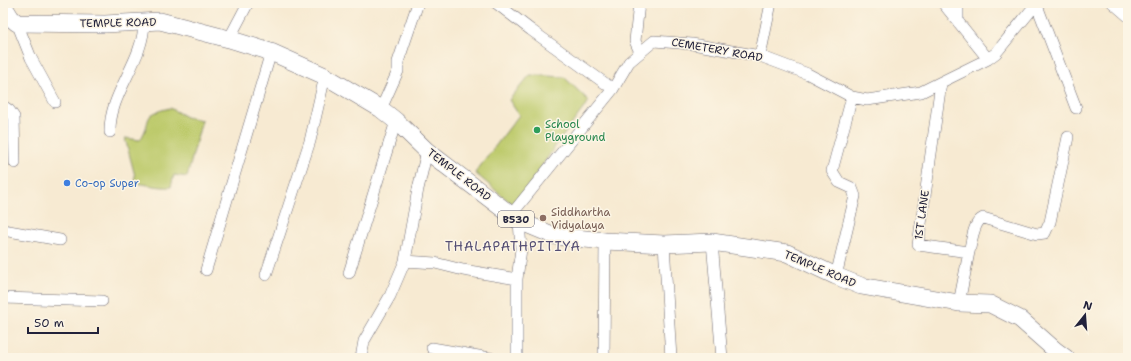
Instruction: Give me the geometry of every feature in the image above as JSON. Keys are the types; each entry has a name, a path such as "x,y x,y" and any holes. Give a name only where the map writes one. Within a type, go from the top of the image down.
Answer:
{"main road":[{"path":"3,5 10,18 16,23"},
{"name":"TEMPLE ROAD","path":"16,23 105,24 160,21 229,39 271,52 325,76 381,109 396,121 427,151 515,218 555,236 605,241 664,244 712,242 787,253 861,286 959,303 990,304 1020,319 1054,350 1066,358"}],"street":[{"path":"229,39 248,3"},
{"path":"381,109 398,71 398,62 418,3"},
{"path":"496,3 613,89"},
{"path":"639,3 635,41 640,52"},
{"path":"760,56 771,3"},
{"path":"943,3 988,59"},
{"path":"958,3 958,22"},
{"path":"1036,3 1076,108"},
{"name":"CEMETERY ROAD","path":"515,218 613,89 629,62 654,41 692,44 760,56 808,74 852,96 867,100 921,92 988,59 996,53 1036,3"},
{"path":"1113,3 1128,16"},
{"path":"110,132 110,122 114,106 128,77 142,39 144,33 144,22"},
{"path":"16,23 31,58 55,102"},
{"path":"206,270 271,52"},
{"path":"266,275 310,141 325,76"},
{"name":"1ST LANE","path":"941,83 918,245 969,252"},
{"path":"836,276 855,196 852,188 839,182 832,171 852,96"},
{"path":"3,106 9,110 14,117 15,163"},
{"path":"349,273 396,121"},
{"path":"959,303 969,252 976,226 980,220 983,218 1037,234 1045,233 1050,222 1068,137"},
{"path":"361,358 364,341 390,296 405,261 418,189 427,151"},
{"path":"515,218 522,249 517,279 517,358"},
{"path":"3,230 60,240"},
{"path":"604,358 605,241"},
{"path":"712,242 722,358"},
{"path":"664,244 672,358"},
{"path":"405,261 435,263 463,270 517,279"},
{"path":"3,298 102,301"},
{"path":"432,348 490,358"}],"green space":[{"name":"School Playground","path":"530,75 564,77 589,101 556,145 527,188 512,204 475,173 519,115 509,100"},
{"path":"170,108 186,117 202,120 187,177 174,175 171,187 134,183 135,176 125,138 140,140 151,116 154,113"}],"place":[{"name":"School Playground","path":"537,130"},
{"name":"Co-op Super","path":"67,183"},
{"name":"Siddhartha Vidyalaya","path":"543,218"}],"district":[{"name":"THALAPATHPITIYA","path":"513,246"}]}
